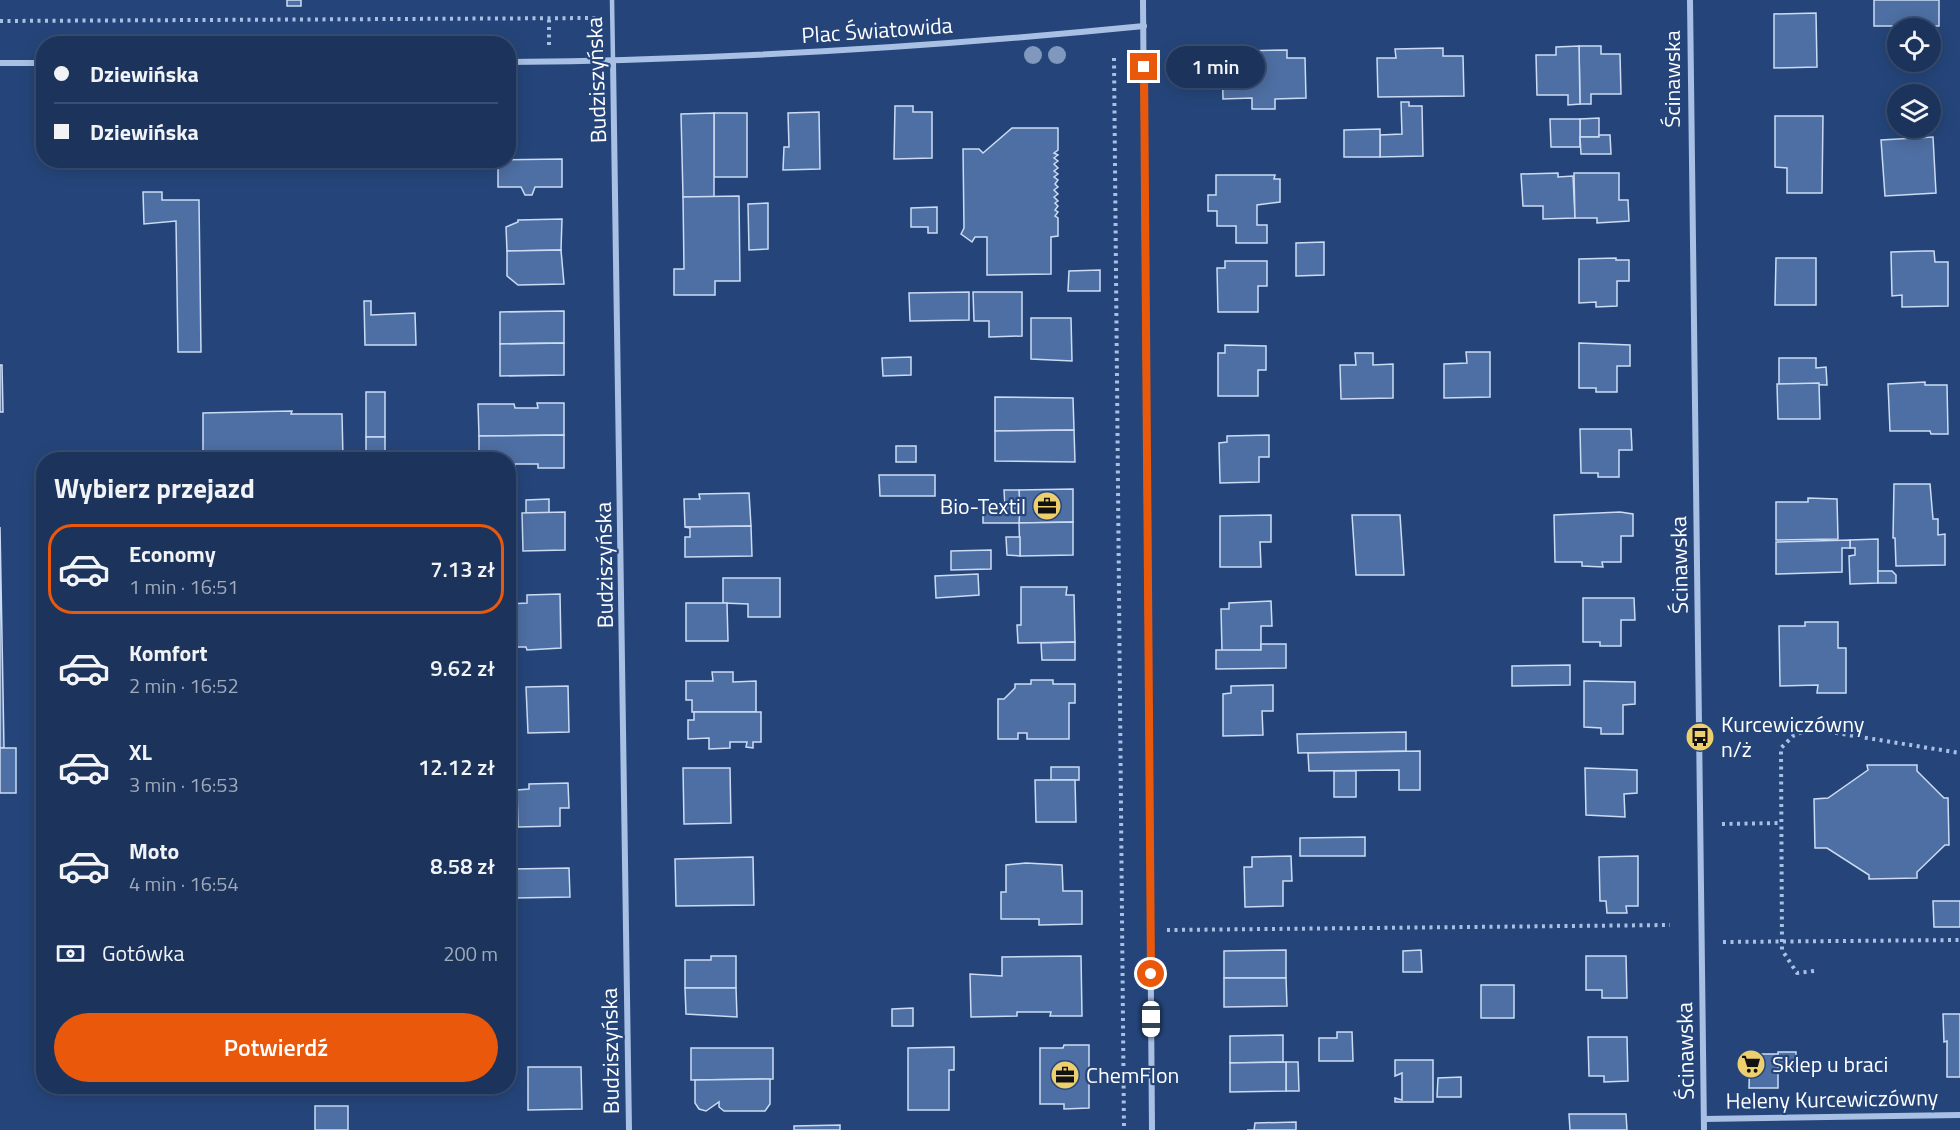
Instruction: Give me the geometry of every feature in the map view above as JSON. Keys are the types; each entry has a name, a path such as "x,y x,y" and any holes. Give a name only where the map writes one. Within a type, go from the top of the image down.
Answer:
{"street":[{"path":"1143,0 1152,1130"},
{"name":"Ścinawska","path":"1690,0 1704,1130"},
{"name":"Plac Światowida","path":"516,62 613,61 847,51 1144,26"},
{"name":"Budziszyńska","path":"613,61 629,1130"},
{"path":"0,63 36,63"},
{"name":"Heleny Kurcewiczówny","path":"1704,1119 1960,1114"}],"lane":[{"name":"Budziszyńska","path":"612,0 613,61"}],"path":[{"path":"0,21 612,18"},
{"path":"549,20 549,46"},
{"path":"1114,58 1124,1130"},
{"path":"1814,971 1797,973 1782,950 1781,748 1794,735 1811,729 1960,753"},
{"path":"1722,824 1782,823"},
{"path":"1150,930 1670,925"},
{"path":"1723,942 1960,940"}],"building":[{"path":"287,0 301,0 301,6 287,6"},
{"path":"1874,0 1939,0 1939,18 1887,18 1887,26 1874,26"},
{"path":"1816,13 1817,67 1774,68 1774,14"},
{"path":"1579,46 1601,46 1601,54 1620,54 1621,94 1591,94 1591,104 1580,104"},
{"path":"1579,46 1580,104 1568,105 1568,95 1537,95 1536,55 1556,55 1556,47"},
{"path":"1443,48 1443,56 1463,56 1464,96 1378,97 1377,58 1396,58 1395,49"},
{"path":"1287,50 1287,58 1305,58 1306,98 1275,99 1275,109 1252,109 1252,98 1223,99 1222,59 1241,59 1240,51"},
{"path":"1401,102 1409,102 1409,106 1422,106 1423,156 1380,157 1380,135 1402,134"},
{"path":"895,106 913,106 913,112 932,112 932,158 894,159"},
{"path":"819,112 820,169 783,170 784,147 789,147 788,113"},
{"path":"714,113 747,113 747,177 714,177"},
{"path":"714,113 714,197 683,197 681,114"},
{"path":"1775,116 1823,116 1822,193 1787,193 1787,168 1775,167"},
{"path":"1599,118 1599,137 1580,137 1580,119"},
{"path":"1550,119 1580,119 1580,147 1551,147"},
{"path":"1012,128 1058,128 1058,150 1054,153 1058,155 1054,158 1058,161 1054,164 1058,168 1054,171 1058,174 1054,177 1058,180 1055,184 1058,187 1054,190 1058,194 1054,197 1058,201 1055,203 1058,206 1055,210 1058,212 1055,216 1058,218 1058,236 1051,237 1051,274 987,275 987,237 975,237 972,242 961,234 964,228 963,149 979,149 983,153"},
{"path":"1380,129 1380,157 1344,157 1344,130"},
{"path":"1599,135 1610,135 1611,154 1581,154 1580,137 1599,137"},
{"path":"1933,138 1936,193 1885,196 1881,140"},
{"path":"562,159 562,187 535,187 532,195 525,195 521,187 498,187 498,168 516,168 516,160"},
{"path":"1558,173 1558,177 1573,176 1575,218 1543,219 1543,206 1523,206 1521,174"},
{"path":"1574,173 1619,173 1619,200 1628,200 1629,221 1597,223 1597,218 1575,218"},
{"path":"1216,175 1275,175 1274,179 1280,179 1280,202 1257,205 1257,225 1267,225 1267,243 1236,243 1236,226 1217,226 1217,211 1208,211 1208,195 1216,195"},
{"path":"143,192 162,192 162,200 199,200 201,352 178,352 176,221 144,224"},
{"path":"739,196 740,281 715,281 715,295 674,295 674,269 684,269 683,197"},
{"path":"768,203 768,249 749,250 748,204"},
{"path":"937,207 937,233 928,233 928,227 911,227 911,208"},
{"path":"562,219 561,250 507,251 506,227 518,220"},
{"path":"1324,242 1324,275 1296,276 1296,243"},
{"path":"561,250 564,284 518,285 507,276 507,251"},
{"path":"1934,251 1935,262 1948,262 1948,306 1902,307 1902,295 1892,296 1891,252"},
{"path":"1616,258 1616,260 1629,260 1629,281 1617,281 1617,306 1596,307 1596,302 1579,303 1579,259"},
{"path":"1776,258 1816,258 1816,305 1775,305"},
{"path":"1225,261 1267,261 1267,286 1258,286 1258,312 1218,312 1217,268 1225,268"},
{"path":"1100,270 1100,291 1068,291 1069,271"},
{"path":"969,292 969,320 910,321 909,293"},
{"path":"973,292 1022,292 1022,336 989,337 989,321 974,321"},
{"path":"364,301 371,301 371,315 415,313 416,345 365,345"},
{"path":"564,311 564,343 500,344 500,312"},
{"path":"1031,318 1071,318 1072,361 1031,359"},
{"path":"564,343 564,375 500,376 500,344"},
{"path":"1579,343 1630,345 1630,366 1617,366 1617,392 1596,392 1596,388 1579,388"},
{"path":"1225,345 1266,346 1266,370 1258,370 1258,396 1218,396 1218,353 1225,353"},
{"path":"1466,352 1490,352 1490,397 1444,398 1444,364 1467,363"},
{"path":"1355,353 1373,353 1373,365 1393,364 1393,398 1341,399 1340,365 1356,365"},
{"path":"911,357 911,375 883,376 882,358"},
{"path":"1779,358 1816,358 1816,368 1826,367 1827,385 1779,384"},
{"path":"0,365 2,365 3,412 0,412"},
{"path":"1925,382 1925,385 1947,385 1948,434 1931,434 1930,431 1890,431 1888,384"},
{"path":"1819,383 1820,419 1778,419 1777,384"},
{"path":"366,392 385,392 385,437 366,437"},
{"path":"995,397 1073,398 1074,430 995,431"},
{"path":"537,403 564,403 564,435 479,436 478,404 514,404 515,408 538,408"},
{"path":"292,411 291,414 342,414 343,452 203,452 203,413"},
{"path":"1580,429 1631,429 1632,450 1619,450 1619,477 1598,477 1598,473 1581,473"},
{"path":"1074,430 1075,462 995,461 995,431"},
{"path":"564,435 564,468 538,468 538,464 516,464 516,452 479,452 479,436"},
{"path":"1269,435 1269,457 1259,457 1259,482 1220,483 1219,443 1227,442 1227,436"},
{"path":"366,437 385,437 385,452 366,452"},
{"path":"896,446 916,446 916,462 896,462"},
{"path":"879,475 935,475 935,496 880,496"},
{"path":"1894,484 1930,484 1933,519 1938,519 1938,535 1945,534 1945,565 1896,566 1895,538 1893,538"},
{"path":"1073,489 1073,522 1019,523 1019,490"},
{"path":"1004,490 1019,490 1020,508 1005,508"},
{"path":"749,493 751,526 685,527 684,499 700,499 699,494"},
{"path":"1808,498 1837,499 1838,539 1776,540 1776,502 1808,502"},
{"path":"549,499 549,513 526,513 526,500"},
{"path":"983,507 1020,508 1019,523 983,523"},
{"path":"565,512 565,550 523,551 522,513"},
{"path":"1620,512 1633,514 1633,536 1621,536 1621,562 1602,562 1603,567 1582,566 1582,562 1555,562 1554,515"},
{"path":"1271,515 1271,542 1260,542 1261,567 1220,567 1220,516"},
{"path":"1352,515 1400,515 1404,575 1356,575"},
{"path":"1073,522 1073,555 1020,556 1019,523"},
{"path":"751,526 752,556 685,557 685,537 690,537 690,528 685,527"},
{"path":"0,527 4,748 0,748"},
{"path":"1006,537 1020,537 1020,556 1007,555"},
{"path":"1878,539 1878,583 1850,584 1849,556 1855,555 1855,548 1850,548 1850,540"},
{"path":"1850,540 1850,548 1842,548 1842,572 1776,574 1776,542"},
{"path":"991,550 991,569 951,570 951,551"},
{"path":"1878,571 1892,571 1896,575 1896,583 1878,583"},
{"path":"978,574 979,595 936,598 935,576"},
{"path":"723,578 780,578 780,617 748,617 748,604 723,603"},
{"path":"1021,587 1067,587 1066,595 1074,595 1075,642 1018,643 1017,625 1021,625"},
{"path":"560,594 561,648 527,650 526,647 516,647 516,604 527,603 527,595"},
{"path":"1583,598 1634,598 1635,620 1621,620 1621,646 1600,646 1600,642 1583,642"},
{"path":"1271,601 1272,626 1261,626 1261,650 1222,651 1221,609 1229,609 1229,603"},
{"path":"686,603 727,603 728,641 686,641"},
{"path":"1805,622 1838,622 1838,648 1846,648 1846,693 1817,693 1818,685 1780,686 1779,626 1805,626"},
{"path":"1075,642 1075,660 1042,660 1041,643"},
{"path":"1261,644 1286,644 1286,668 1216,669 1216,650 1261,650"},
{"path":"1570,665 1570,685 1512,686 1512,666"},
{"path":"712,672 733,672 733,682 756,681 756,712 692,712 692,700 686,700 686,681 713,681"},
{"path":"1031,680 1053,680 1053,684 1075,684 1075,703 1069,703 1069,739 1027,739 1027,733 1018,733 1018,739 998,739 998,699 1004,699 1015,688 1015,684 1031,684"},
{"path":"1584,681 1635,682 1635,704 1623,705 1623,734 1601,734 1601,728 1584,727"},
{"path":"1273,685 1273,711 1262,711 1263,735 1223,736 1223,694 1231,693 1231,686"},
{"path":"568,686 569,732 528,733 526,687"},
{"path":"694,712 761,712 761,742 753,742 753,748 746,747 747,742 730,742 730,748 709,749 709,738 688,739 688,720 694,720"},
{"path":"1406,732 1406,751 1298,753 1297,734"},
{"path":"0,748 16,748 16,793 0,793"},
{"path":"1420,751 1420,790 1399,790 1399,770 1309,771 1308,753"},
{"path":"1867,765 1917,765 1917,771 1944,798 1948,798 1949,845 1945,845 1917,872 1917,878 1869,879 1869,875 1827,848 1815,848 1814,799 1828,798 1868,770"},
{"path":"1051,767 1079,767 1079,780 1051,780"},
{"path":"683,768 730,768 731,823 684,824"},
{"path":"1585,768 1637,770 1637,793 1624,794 1625,817 1586,815"},
{"path":"1334,771 1356,771 1356,797 1334,797"},
{"path":"1035,780 1075,780 1076,822 1036,822"},
{"path":"568,783 569,808 560,808 560,826 518,827 517,790 529,789 529,784"},
{"path":"1365,837 1365,856 1300,856 1300,838"},
{"path":"1291,856 1292,881 1283,881 1283,906 1245,907 1244,867 1252,867 1252,857"},
{"path":"1638,856 1638,906 1626,906 1627,913 1607,913 1606,901 1600,901 1599,857"},
{"path":"753,857 754,905 676,906 675,859"},
{"path":"1026,863 1062,865 1063,891 1082,891 1082,924 1039,925 1039,919 1001,919 1001,892 1006,892 1006,865"},
{"path":"569,868 570,897 516,898 516,869"},
{"path":"1933,901 1960,901 1960,927 1934,927"},
{"path":"1286,950 1286,978 1224,978 1224,951"},
{"path":"1421,950 1422,972 1403,972 1403,951"},
{"path":"711,956 736,956 736,988 685,988 685,960 711,960"},
{"path":"1081,956 1082,1016 1050,1016 1051,1012 1017,1012 1017,1016 971,1017 970,974 1002,976 1002,957"},
{"path":"1586,956 1626,956 1627,998 1602,998 1602,990 1586,990"},
{"path":"1224,978 1286,978 1287,1006 1224,1007"},
{"path":"1481,985 1514,985 1514,1018 1481,1018"},
{"path":"685,988 736,988 737,1017 686,1014"},
{"path":"913,1008 913,1026 892,1026 892,1009"},
{"path":"1943,1014 1960,1014 1960,1077 1947,1077 1947,1041 1944,1042"},
{"path":"1337,1032 1352,1032 1353,1061 1319,1061 1319,1038 1337,1038"},
{"path":"1283,1035 1283,1062 1230,1063 1230,1036"},
{"path":"1588,1037 1627,1037 1628,1081 1604,1082 1604,1076 1589,1076"},
{"path":"1064,1045 1089,1045 1089,1108 1064,1109 1064,1104 1040,1104 1040,1048 1063,1048"},
{"path":"954,1047 954,1070 949,1070 949,1110 908,1110 908,1048"},
{"path":"691,1048 773,1048 773,1079 691,1080"},
{"path":"1778,1052 1796,1052 1796,1067 1778,1067"},
{"path":"1750,1054 1778,1054 1778,1088 1749,1088"},
{"path":"1395,1060 1433,1060 1433,1102 1395,1102 1395,1098 1402,1100 1402,1073 1395,1076"},
{"path":"1286,1062 1298,1062 1299,1091 1286,1091"},
{"path":"1286,1062 1286,1091 1230,1092 1230,1063"},
{"path":"528,1067 581,1067 582,1109 528,1110"},
{"path":"1461,1077 1461,1097 1437,1097 1438,1078"},
{"path":"770,1079 770,1104 765,1111 724,1111 719,1107 719,1102 706,1111 699,1109 695,1103 695,1080"},
{"path":"315,1106 348,1106 348,1130 315,1130"},
{"path":"1569,1114 1626,1114 1627,1130 1570,1130"},
{"path":"1296,1122 1296,1130 1254,1130 1255,1123"},
{"path":"840,1125 840,1130 794,1130 794,1126"}],"place":[{"name":"Bio-Textil","path":"1047,506"},
{"name":"Kurcewiczówny n/ż","path":"1700,737"},
{"name":"Sklep u braci","path":"1751,1064"},
{"name":"ChemFlon","path":"1065,1075"}],"route":[{"path":"1144,67 1151,974"}]}
